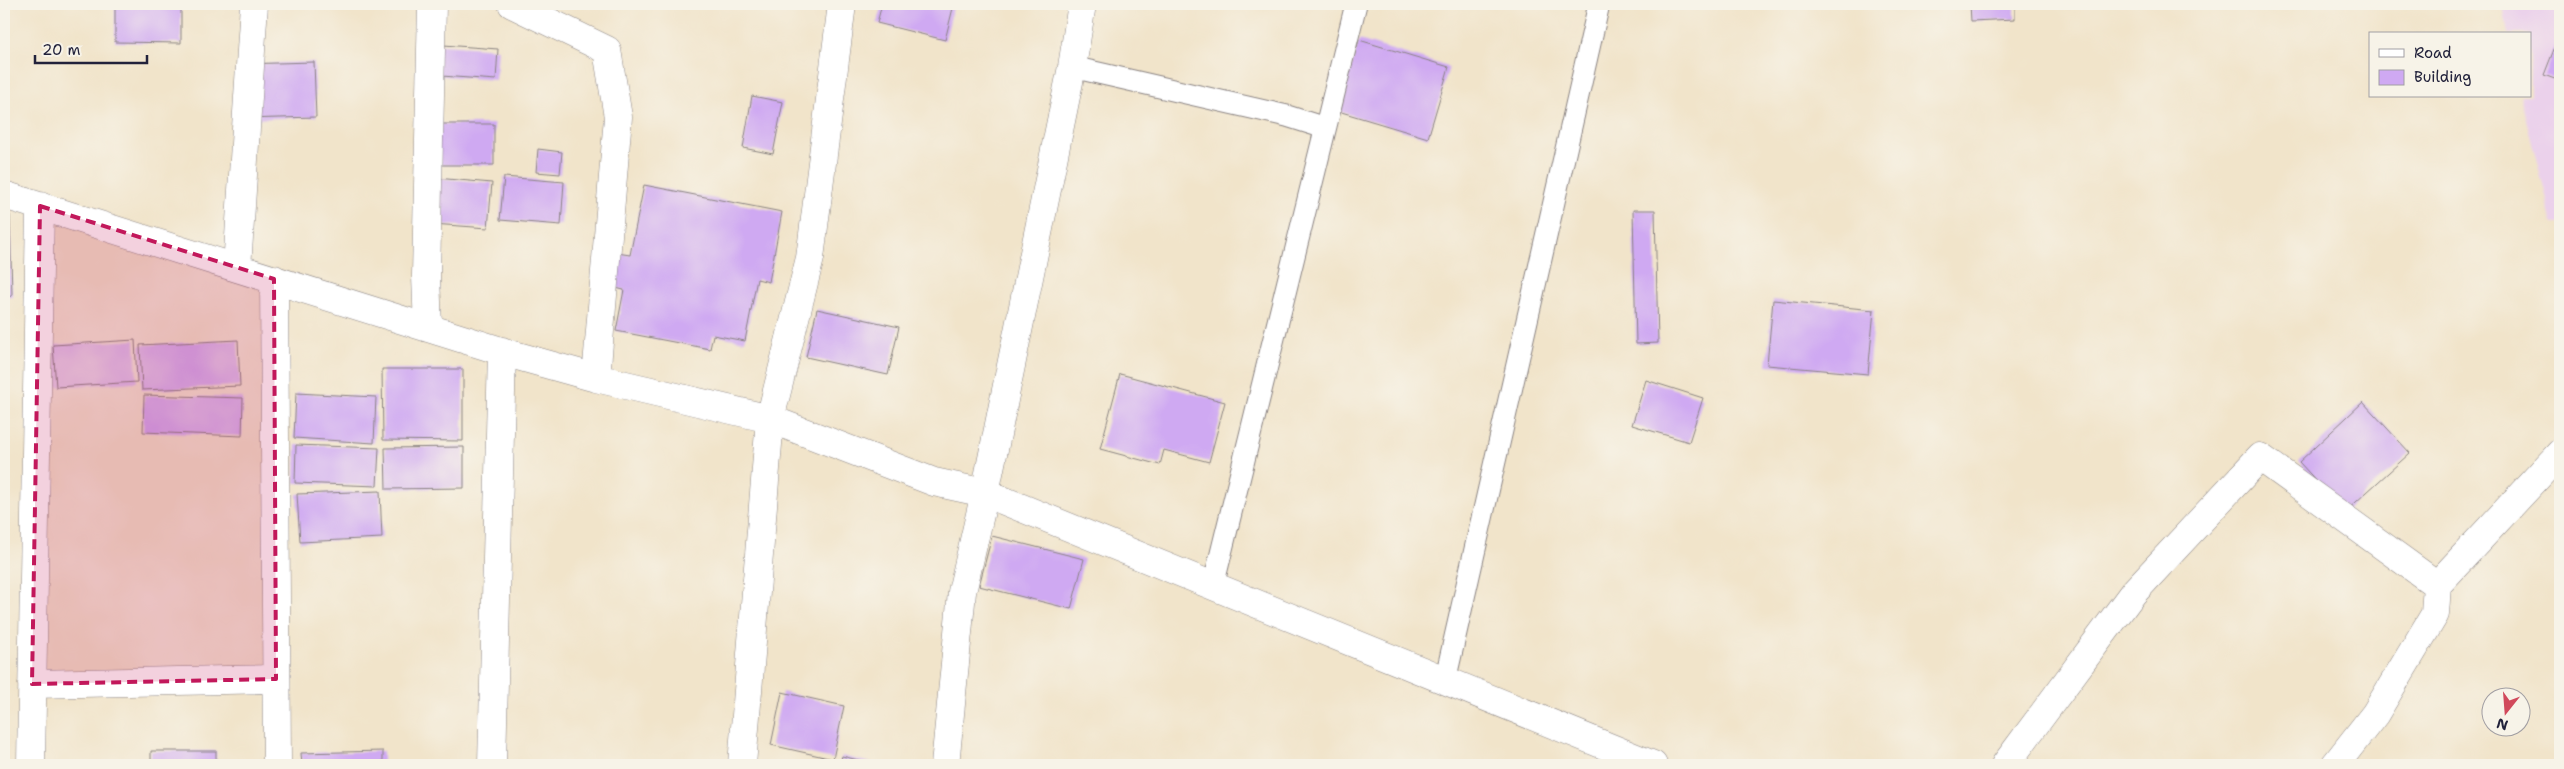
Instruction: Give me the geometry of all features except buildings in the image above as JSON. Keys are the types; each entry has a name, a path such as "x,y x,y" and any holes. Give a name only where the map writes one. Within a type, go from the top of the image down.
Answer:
{"street":[{"path":"237,268 254,4"},
{"path":"428,328 426,267 432,4"},
{"path":"512,4 607,50 618,117 596,378"},
{"path":"742,765 770,419 810,258 842,4"},
{"path":"945,765 962,592 986,493 1072,67 1082,4"},
{"path":"4,195 502,351 596,378 770,419 934,482 986,493 1653,765"},
{"path":"31,765 40,206"},
{"path":"274,279 277,765"},
{"path":"492,765 502,351"},
{"path":"2335,765 2375,714 2435,614 2437,585 2560,453"},
{"path":"2005,765 2133,593 2260,457 2437,585"},
{"path":"32,684 276,679"}],"lane":[{"path":"1213,586 1356,4"},
{"path":"1445,681 1600,4"},
{"path":"1072,67 1287,116 1325,128"}],"highlighted area":[{"path":"40,206 274,279 276,679 32,684"}],"shaded area":[{"path":"2503,4 2560,4 2560,224 2553,224 2521,98 2532,98 2532,32 2508,32"}]}
